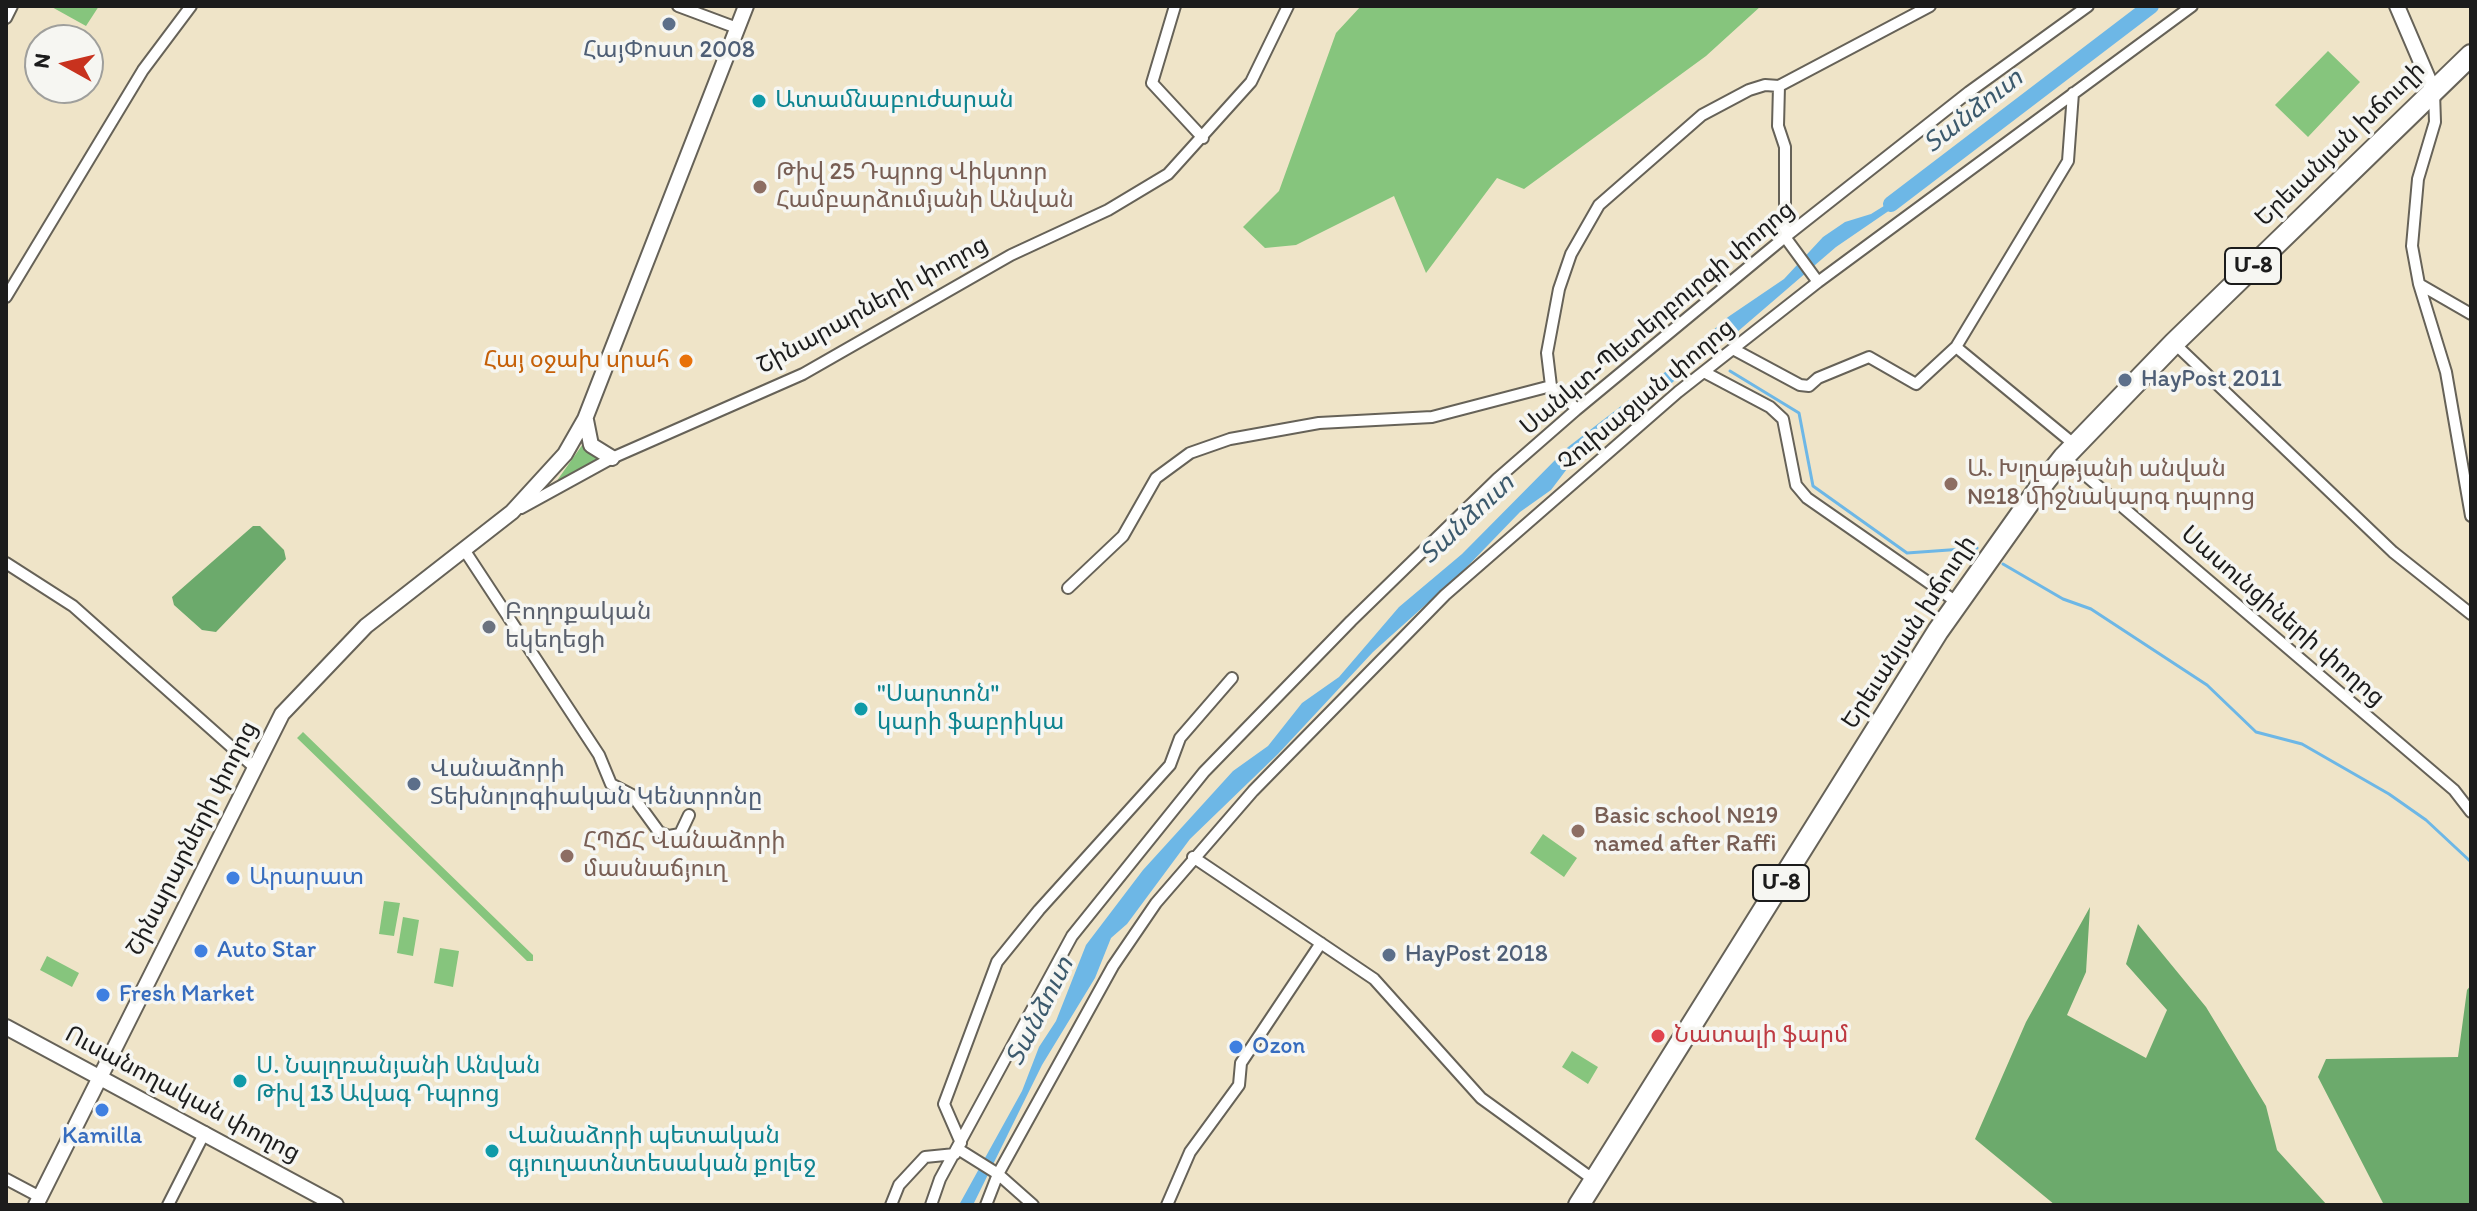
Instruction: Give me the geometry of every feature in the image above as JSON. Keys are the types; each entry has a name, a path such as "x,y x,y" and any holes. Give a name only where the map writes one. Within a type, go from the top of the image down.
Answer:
{"highway":[{"name":"Երեւանյան խճուղի","path":"1579,1205 1958,603 2070,451 2174,343 2471,55"}],"street":[{"path":"6,18 12,6"},
{"path":"6,297 143,70 191,6"},
{"path":"678,6 737,28"},
{"name":"Շինարարների փողոց","path":"38,1201 282,714 366,626 512,512 565,454 585,419 746,6"},
{"path":"1175,6 1152,83 1203,138"},
{"name":"Շինարարների փողոց","path":"512,512 612,458 803,374 1011,255 1108,210 1168,174 1251,82 1288,6"},
{"path":"1577,409 1551,386 1547,353 1559,289 1571,254 1599,205 1702,115 1749,90 1765,85 1779,86 1930,6"},
{"name":"Սանկտ-Պետերբուրգի փողոց","path":"931,1205 1072,936 1204,772 1351,621 1497,479 1577,409 1785,237 1969,92 2088,6"},
{"name":"Չուխաջյան փողոց","path":"986,1205 996,1173 1113,966 1193,857 1301,739 1445,595 1815,279 2192,6"},
{"path":"2397,6 2433,90 2435,122 2418,179 2412,246 2419,284 2446,372 2471,516"},
{"path":"1779,86 1778,126 1785,147 1785,237 1815,279"},
{"path":"1733,349 1800,385 1809,386 1818,378 1869,357 1916,384 1956,347 2068,161 2073,93"},
{"path":"2419,284 2471,314"},
{"path":"2174,343 2393,552 2471,614"},
{"name":"Սասունցիների փողոց","path":"1956,347 2443,780 2471,812"},
{"path":"1704,372 1770,407 1783,419 1796,485 1807,498 1958,603"},
{"path":"1068,588 1123,536 1156,478 1190,453 1230,439 1319,423 1432,417 1551,386"},
{"path":"585,419 591,445 612,458"},
{"path":"465,551 599,755 611,784 632,795 659,832 669,836 680,834 689,815"},
{"path":"6,563 73,606 254,767"},
{"path":"1033,1205 996,1173 958,1149 944,1104 997,962 1039,910 1170,765 1180,738 1232,678"},
{"path":"1193,857 1374,979 1481,1098 1594,1180"},
{"path":"1167,1205 1190,1152 1239,1085 1241,1063 1321,943"},
{"name":"Ուսանողական փողոց","path":"6,1027 336,1205"},
{"path":"168,1205 205,1132"},
{"path":"891,1205 899,1185 925,1157 958,1149"},
{"path":"6,1179 38,1201"}],"green space":[{"path":"50,6 99,6 87,24"},
{"path":"1361,6 1761,6 1706,56 1524,189 1497,178 1426,273 1394,196 1296,245 1265,248 1243,227 1279,191 1336,33"},
{"path":"2328,51 2360,82 2308,137 2275,105"},
{"path":"585,441 603,459 556,482"},
{"path":"253,526 260,526 284,550 286,559 216,632 202,630 174,605 172,597"},
{"path":"303,732 533,955 533,961 527,961 297,738"},
{"path":"1543,834 1577,858 1564,877 1530,853"},
{"path":"384,901 400,903 394,936 379,934"},
{"path":"2090,907 2086,972 2067,1015 2146,1058 2167,1010 2126,964 2138,924 2206,1007 2266,1106 2277,1150 2327,1205 2055,1205 1975,1139 2026,1022"},
{"path":"403,917 419,920 413,956 397,953"},
{"path":"440,948 459,951 453,987 434,983"},
{"path":"47,956 79,973 72,987 40,970"},
{"path":"2471,985 2471,1205 2384,1205 2318,1077 2326,1059 2458,1057 2467,990"},
{"path":"1572,1051 1598,1067 1588,1084 1562,1067"}],"water":[{"path":"1908,191 1909,197 1836,247 1729,339 1698,357 1673,382 1576,457 1551,490 1520,512 1461,573 1373,652 1278,754 1190,839 1127,924 1111,938 1095,978 1042,1065 973,1205 959,1205 1022,1091 1039,1047 1056,1021 1086,945 1143,870 1233,771 1268,746 1302,703 1339,677 1399,607 1462,554 1568,447 1673,366 1728,317 1784,279 1823,237 1845,222 1871,214"}],"waterway":[{"name":"Տանձուտ","path":"1891,204 2151,6"},
{"path":"1730,371 1799,413 1813,486 1907,553 1977,548"},
{"path":"2003,564 2063,599 2091,609 2207,685 2256,732 2302,744 2389,794 2426,820 2470,861"}],"place":[{"name":"ՀայՓոստ 2008","path":"669,24"},
{"name":"Ատամնաբուժարան","path":"759,101"},
{"name":"Թիվ 25 Դպրոց Վիկտոր Համբարձումյանի Անվան","path":"760,187"},
{"name":"Հայ օջախ սրահ","path":"686,361"},
{"name":"HayPost 2011","path":"2125,380"},
{"name":"Ա. Խլղաթյանի անվան №18 միջնակարգ դպրոց","path":"1951,484"},
{"name":"Բողոքական եկեղեցի","path":"489,627"},
{"name":"\"Սարտոն\" կարի ֆաբրիկա","path":"861,709"},
{"name":"Վանաձորի Տեխնոլոգիական Կենտրոնը","path":"414,784"},
{"name":"Basic school №19 named after Raffi","path":"1578,831"},
{"name":"ՀՊՃՀ Վանաձորի մասնաճյուղ","path":"567,856"},
{"name":"Արարատ","path":"233,878"},
{"name":"Auto Star","path":"201,951"},
{"name":"HayPost 2018","path":"1389,955"},
{"name":"Fresh Market","path":"103,995"},
{"name":"Նատալի ֆարմ","path":"1658,1036"},
{"name":"Ozon","path":"1236,1047"},
{"name":"Ս. Նալղռանյանի Անվան Թիվ 13 Ավագ Դպրոց","path":"240,1081"},
{"name":"Kamilla","path":"102,1110"},
{"name":"Վանաձորի պետական գյուղատնտեսական քոլեջ","path":"492,1151"}]}
